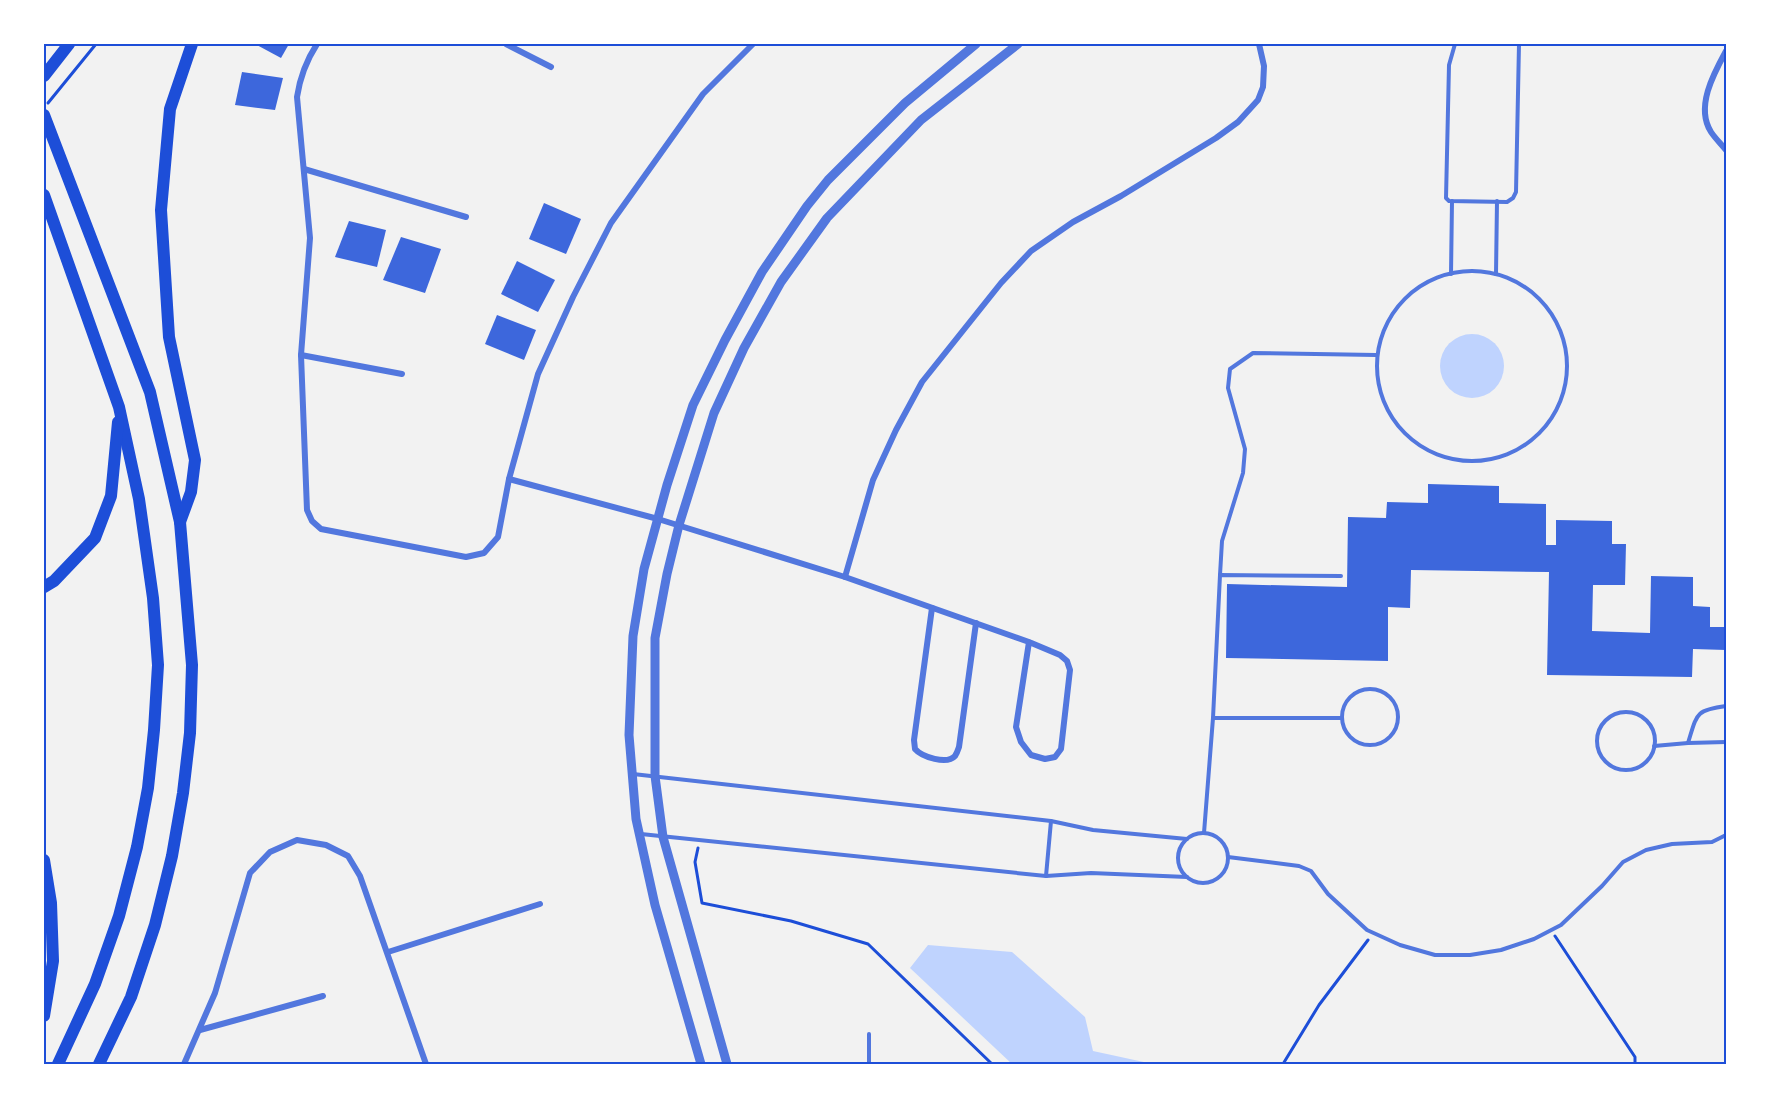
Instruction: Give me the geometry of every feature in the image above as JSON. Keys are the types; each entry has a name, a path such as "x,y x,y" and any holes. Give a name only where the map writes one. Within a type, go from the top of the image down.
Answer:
{"main road":[{"path":"44,76 69,44"},
{"path":"180,522 191,492 195,460 169,337 161,210 170,108 192,44"},
{"path":"44,115 150,392 180,522 192,665 190,733 183,793 172,855 155,925 131,997 99,1065"},
{"path":"44,195 119,407 139,498 153,598 158,665 148,788 137,847 119,916 95,984 58,1065"},
{"path":"44,587 54,581 95,538 111,496 119,407"},
{"path":"44,860 51,903 53,961 44,1016"}],"street":[{"path":"317,44 300,76 297,97 310,238 301,355 307,510 312,521 321,529 466,557 484,553 498,537 509,479 538,374 573,297 611,223 703,94 753,44"},
{"path":"506,44 551,67"},
{"path":"701,1065 655,904 636,819 629,735 633,636 644,568 693,405 724,340 762,272 807,206 828,180 904,103 976,44"},
{"path":"727,1065 663,837 655,776 655,638 679,525 714,413 744,348 781,282 827,218 921,120 1018,44"},
{"path":"845,577 873,480 922,382 1001,283 1031,251 1072,222 1169,167 1238,122 1258,100 1263,87 1264,66 1259,44"},
{"path":"1726,51 1713,76 1704,109 1710,131 1726,150"},
{"path":"304,169 466,217"},
{"path":"301,355 402,374"},
{"path":"509,479 679,525 845,577 1029,642 1060,655 1067,661 1070,670 1061,749 1055,757 1045,759 1031,755 1021,742 1016,727 1029,642"},
{"path":"932,608 914,740 915,749 920,755 947,760 955,756 959,747 976,623"},
{"path":"184,1065 215,993 250,873 270,852 297,840 326,845 348,856 360,876 426,1065"},
{"path":"388,952 540,904"},
{"path":"200,1030 323,996"}],"lane":[{"path":"1455,44 1449,65 1445,194 1449,201 1507,202 1516,192 1519,44"},
{"path":"1450,274 1452,201"},
{"path":"1496,274 1497,201"},
{"path":"1475,271 1496,274 1517,282 1533,293 1555,319 1564,340 1568,363 1566,384 1559,406 1548,424 1535,439 1516,451 1483,461 1452,460 1429,452 1407,437 1387,411 1380,396 1376,374 1376,355 1382,333 1393,312 1411,292 1434,278 1450,274 1475,271"},
{"path":"1204,833 1213,718 1222,541 1243,472 1245,449 1228,388 1230,369 1253,353 1376,355"},
{"path":"1220,574 1341,576"},
{"path":"1366,689 1380,690 1388,695 1394,702 1398,716 1396,729 1392,734 1382,742 1373,745 1359,743 1352,738 1342,718 1346,701 1352,695 1366,689"},
{"path":"1688,743 1699,714 1707,708 1726,706"},
{"path":"1621,713 1631,713 1648,722 1653,733 1654,746 1645,763 1624,770 1614,767 1602,758 1597,738 1602,725 1608,718 1621,713"},
{"path":"1213,718 1342,718"},
{"path":"1654,746 1726,742"},
{"path":"632,774 1051,820 1093,830 1187,838"},
{"path":"1046,876 1051,820"},
{"path":"639,833 1046,876 1091,873 1187,877 1198,882 1214,880 1223,873 1228,857 1222,842 1215,836 1204,833 1194,835 1182,844 1178,855 1181,870 1187,877"},
{"path":"1228,857 1299,866 1311,871 1328,894 1367,930 1400,945 1435,955 1470,955 1501,950 1534,939 1561,925 1602,886 1623,862 1646,850 1672,844 1712,842 1726,835"},
{"path":"869,1034 869,1065"}],"path":[{"path":"44,109 96,44"},
{"path":"700,841 695,862 702,903 791,921 868,944 992,1065"},
{"path":"1551,930 1635,1057 1635,1065"},
{"path":"1283,1065 1319,1005 1374,933"}],"water":[{"path":"1472,334 1484,336 1495,343 1502,354 1504,366 1502,378 1495,389 1484,396 1472,398 1460,396 1449,389 1442,378 1440,366 1442,354 1449,343 1460,336"},
{"path":"928,945 1012,952 1085,1017 1093,1051 1153,1064 1012,1064 910,968"}],"building":[{"path":"255,44 289,44 281,58"},
{"path":"242,72 283,78 275,110 235,105"},
{"path":"544,203 581,219 566,254 529,239"},
{"path":"349,221 386,230 377,267 335,257"},
{"path":"401,237 441,249 425,293 383,280"},
{"path":"517,261 555,280 538,312 501,294"},
{"path":"497,315 536,330 524,360 485,344"},
{"path":"1428,484 1499,486 1499,503 1546,504 1546,545 1556,545 1556,520 1612,521 1612,544 1626,544 1625,585 1593,585 1592,631 1650,633 1651,576 1693,577 1693,606 1710,607 1710,627 1726,627 1726,650 1693,649 1692,677 1547,675 1549,572 1411,570 1410,608 1388,607 1388,661 1226,658 1227,584 1347,587 1348,517 1386,518 1387,502 1428,503"}]}
